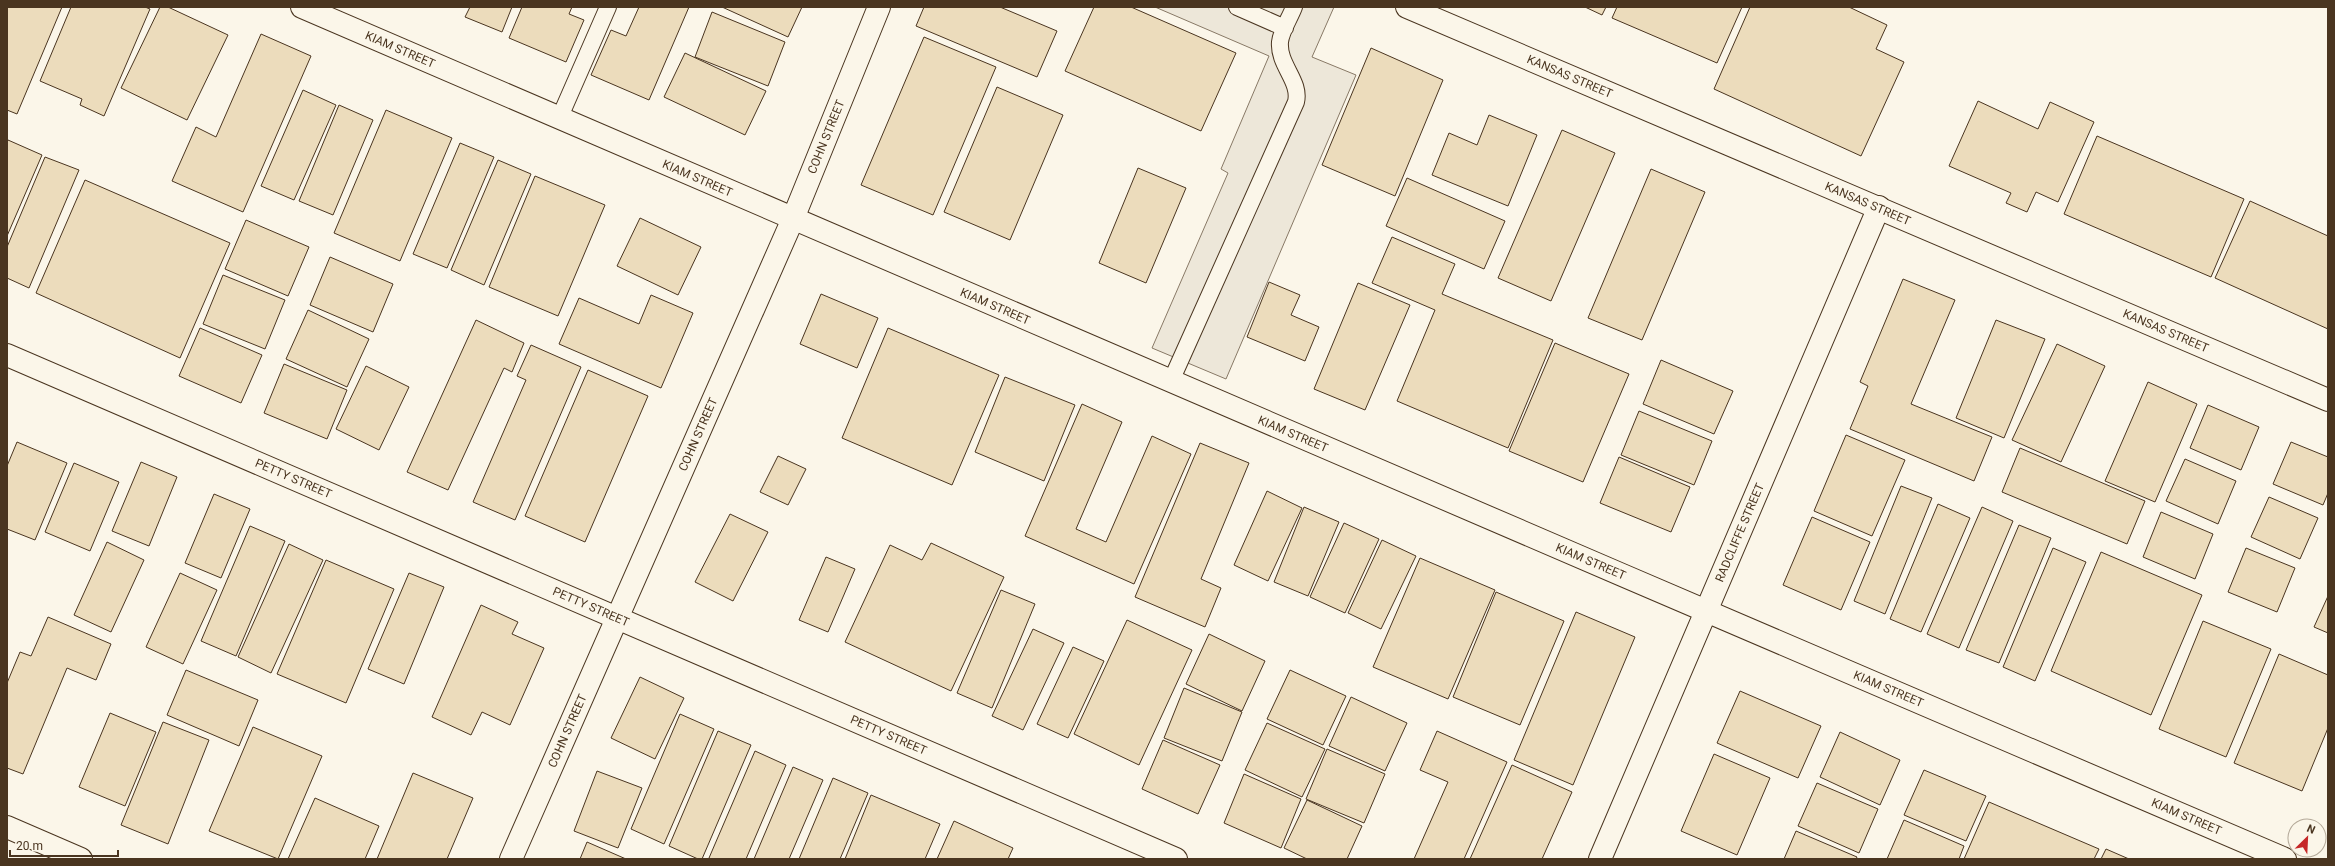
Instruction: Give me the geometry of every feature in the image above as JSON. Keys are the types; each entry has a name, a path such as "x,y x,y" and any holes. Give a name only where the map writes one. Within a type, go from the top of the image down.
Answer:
{"street":[{"name":"KIAM STREET","path":"302,7 792,221 1707,610 2285,859"},
{"name":"COHN STREET","path":"511,859 792,221 880,7"},
{"name":"KANSAS STREET","path":"1407,7 1879,207 2328,400"},
{"name":"RADCLIFFE STREET","path":"1600,859 1879,207"},
{"name":"PETTY STREET","path":"7,355 1176,859"},
{"path":"7,827 81,859"}],"lane":[{"path":"559,119 608,7"},
{"path":"1237,7 1285,28"},
{"path":"1171,382 1296,102 1298,93 1282,56 1280,42 1294,7"}],"shaded area":[{"path":"1155,7 1334,7 1312,57 1356,75 1226,379 1152,348 1228,173 1221,169 1269,56"}],"building":[{"path":"7,7 62,7 17,114 7,110"},
{"path":"71,7 145,7 150,9 104,116 80,105 82,99 40,81"},
{"path":"160,7 168,7 228,35 187,120 121,88"},
{"path":"470,7 512,7 502,32 465,17"},
{"path":"522,7 572,7 569,14 584,20 566,62 509,38"},
{"path":"639,7 689,7 649,100 591,75 611,30 626,36"},
{"path":"722,7 802,7 788,37"},
{"path":"924,7 1000,7 1057,31 1037,77 916,26"},
{"path":"1094,7 1131,7 1236,53 1201,131 1065,71"},
{"path":"1585,7 1606,7 1602,15"},
{"path":"1617,7 1742,7 1717,63 1612,18"},
{"path":"1750,7 1849,7 1887,25 1876,49 1904,62 1861,156 1714,89"},
{"path":"712,12 785,42 768,86 695,57"},
{"path":"261,34 311,56 243,212 172,181 196,127 216,137"},
{"path":"924,37 996,67 933,215 861,185"},
{"path":"1371,48 1443,80 1395,196 1322,165"},
{"path":"685,53 766,91 745,135 664,97"},
{"path":"997,87 1063,115 1010,240 944,212"},
{"path":"303,90 336,105 294,200 261,186"},
{"path":"1978,101 2038,129 2050,102 2094,122 2058,202 2036,192 2027,212 2006,203 2011,193 1949,166"},
{"path":"339,105 373,120 333,215 299,201"},
{"path":"386,110 452,138 400,261 334,233"},
{"path":"1489,115 1537,135 1508,206 1432,175 1449,133 1477,145"},
{"path":"1562,130 1615,153 1551,301 1498,278"},
{"path":"2097,136 2244,199 2211,277 2064,214"},
{"path":"8,140 42,155 7,236 7,143"},
{"path":"460,143 494,157 447,268 413,254"},
{"path":"45,157 79,170 29,288 7,278 7,247"},
{"path":"498,160 531,174 484,285 451,270"},
{"path":"1138,168 1186,188 1146,283 1099,263"},
{"path":"1651,169 1705,192 1642,340 1588,318"},
{"path":"535,176 605,205 558,316 489,287"},
{"path":"1407,178 1505,221 1484,269 1386,226"},
{"path":"85,180 230,243 180,358 36,293"},
{"path":"2250,201 2328,236 2328,329 2215,278"},
{"path":"640,218 701,247 678,295 617,266"},
{"path":"246,220 309,247 288,296 225,269"},
{"path":"1392,237 1455,264 1442,294 1553,340 1508,448 1397,401 1435,310 1372,283"},
{"path":"330,257 393,284 373,332 310,305"},
{"path":"223,275 285,300 265,349 203,324"},
{"path":"1903,279 1955,300 1911,404 1992,437 1974,481 1850,429 1868,386 1860,382"},
{"path":"1269,282 1300,295 1291,315 1319,327 1305,361 1247,337"},
{"path":"1358,283 1410,305 1365,410 1314,389"},
{"path":"821,294 878,318 857,368 800,344"},
{"path":"651,295 693,313 661,388 559,344 579,298 639,324"},
{"path":"308,310 369,339 347,387 286,359"},
{"path":"476,320 524,343 512,372 504,368 448,490 407,472"},
{"path":"1996,320 2045,339 2004,438 1956,418"},
{"path":"200,328 262,355 241,403 179,376"},
{"path":"888,328 999,375 952,485 842,438"},
{"path":"1555,343 1629,374 1583,482 1509,451"},
{"path":"2057,344 2105,366 2061,462 2012,440"},
{"path":"531,345 581,367 515,520 473,502 526,380 517,376"},
{"path":"1661,360 1733,391 1714,434 1643,404"},
{"path":"284,364 347,390 327,439 264,413"},
{"path":"366,366 409,387 379,450 336,429"},
{"path":"588,370 648,396 585,542 525,516"},
{"path":"1005,377 1075,405 1044,481 975,452"},
{"path":"2148,382 2197,404 2155,502 2105,481"},
{"path":"1082,404 1122,422 1076,529 1106,542 1152,436 1191,454 1134,584 1025,536"},
{"path":"2208,405 2259,427 2241,470 2190,448"},
{"path":"1639,411 1712,441 1694,485 1621,455"},
{"path":"1846,435 1905,460 1872,536 1814,511"},
{"path":"17,442 67,463 35,540 7,529 7,466"},
{"path":"2291,442 2328,457 2328,493 2323,505 2273,484"},
{"path":"1200,443 1249,463 1201,579 1221,588 1205,627 1135,597"},
{"path":"2020,448 2145,501 2127,544 2002,492"},
{"path":"778,456 806,469 788,505 760,492"},
{"path":"1619,457 1690,487 1671,532 1600,503"},
{"path":"2185,459 2236,481 2218,524 2166,501"},
{"path":"141,462 177,477 149,546 112,531"},
{"path":"74,463 119,482 90,551 45,532"},
{"path":"1901,486 1932,498 1885,614 1854,601"},
{"path":"1267,491 1302,508 1268,581 1234,565"},
{"path":"214,494 250,509 221,578 185,563"},
{"path":"2269,497 2318,518 2300,559 2251,537"},
{"path":"1938,504 1970,518 1921,632 1890,619"},
{"path":"1304,507 1339,522 1308,596 1274,582"},
{"path":"1982,507 2013,521 1959,648 1927,634"},
{"path":"2161,512 2213,534 2195,579 2143,557"},
{"path":"730,514 768,532 733,601 695,582"},
{"path":"1812,517 1870,542 1841,610 1783,585"},
{"path":"1344,523 1379,539 1345,613 1310,597"},
{"path":"2019,525 2051,538 1999,663 1966,650"},
{"path":"250,526 285,541 236,656 201,641"},
{"path":"1382,540 1416,556 1381,629 1348,613"},
{"path":"107,542 144,560 111,632 74,615"},
{"path":"931,543 1004,577 951,691 845,642 890,545 922,560"},
{"path":"289,544 323,560 271,673 238,657"},
{"path":"2053,548 2086,562 2035,681 2003,667"},
{"path":"2246,548 2295,568 2277,612 2228,592"},
{"path":"2101,552 2202,595 2151,715 2051,671"},
{"path":"826,557 855,569 828,632 799,620"},
{"path":"1420,558 1495,590 1448,699 1373,667"},
{"path":"326,560 394,589 346,703 277,674"},
{"path":"180,573 217,590 183,664 146,647"},
{"path":"409,573 444,587 404,684 368,669"},
{"path":"1001,590 1035,604 992,708 957,693"},
{"path":"1496,592 1564,621 1520,725 1453,697"},
{"path":"2328,596 2328,633 2314,627"},
{"path":"481,605 518,622 512,634 544,648 510,725 482,712 471,735 432,717"},
{"path":"1576,612 1635,637 1573,785 1514,760"},
{"path":"48,617 111,644 96,680 67,668 23,774 7,768 7,683 20,652 31,656"},
{"path":"1127,620 1192,650 1139,765 1074,734"},
{"path":"2203,621 2271,649 2226,757 2159,729"},
{"path":"1033,629 1064,643 1023,730 992,716"},
{"path":"1209,634 1265,661 1242,711 1186,684"},
{"path":"1073,647 1104,661 1068,738 1037,724"},
{"path":"2279,654 2328,675 2328,728 2302,791 2234,763"},
{"path":"186,670 258,700 239,746 167,715"},
{"path":"1290,670 1346,696 1323,745 1267,719"},
{"path":"640,677 684,698 655,759 611,738"},
{"path":"1184,688 1242,712 1222,761 1164,738"},
{"path":"1740,691 1821,726 1798,778 1717,743"},
{"path":"1351,697 1407,723 1385,771 1329,746"},
{"path":"110,713 156,732 125,806 79,787"},
{"path":"680,714 714,729 664,844 631,829"},
{"path":"163,722 209,740 168,844 121,825"},
{"path":"1267,723 1325,749 1302,797 1245,770"},
{"path":"253,727 322,756 278,859 209,831"},
{"path":"718,731 751,745 702,859 698,859 669,846"},
{"path":"1437,731 1507,762 1464,859 1414,859 1448,782 1420,770"},
{"path":"1840,732 1900,760 1880,805 1820,777"},
{"path":"1163,740 1220,765 1198,814 1142,789"},
{"path":"1327,749 1385,774 1364,823 1306,799"},
{"path":"755,751 786,765 746,859 709,858"},
{"path":"1714,754 1770,778 1737,855 1681,831"},
{"path":"1512,765 1572,792 1542,859 1470,859"},
{"path":"793,767 823,780 789,859 754,859"},
{"path":"1924,770 1986,796 1966,841 1904,815"},
{"path":"597,771 642,788 618,848 574,831"},
{"path":"413,773 473,798 447,859 377,859"},
{"path":"1244,774 1301,799 1281,848 1224,823"},
{"path":"833,778 868,793 840,859 799,859"},
{"path":"1817,783 1878,809 1859,853 1798,826"},
{"path":"871,795 940,824 925,859 845,859"},
{"path":"315,798 379,826 365,859 288,859"},
{"path":"1307,800 1362,826 1347,859 1307,859 1284,848"},
{"path":"1989,802 2099,849 2094,859 1964,859"},
{"path":"1904,820 1964,846 1959,859 1887,859"},
{"path":"954,821 1013,848 1008,859 937,859"},
{"path":"1796,831 1857,857 1856,859 1784,859"},
{"path":"587,842 626,859 580,859"},
{"path":"2106,849 2129,859 2101,859"}]}
